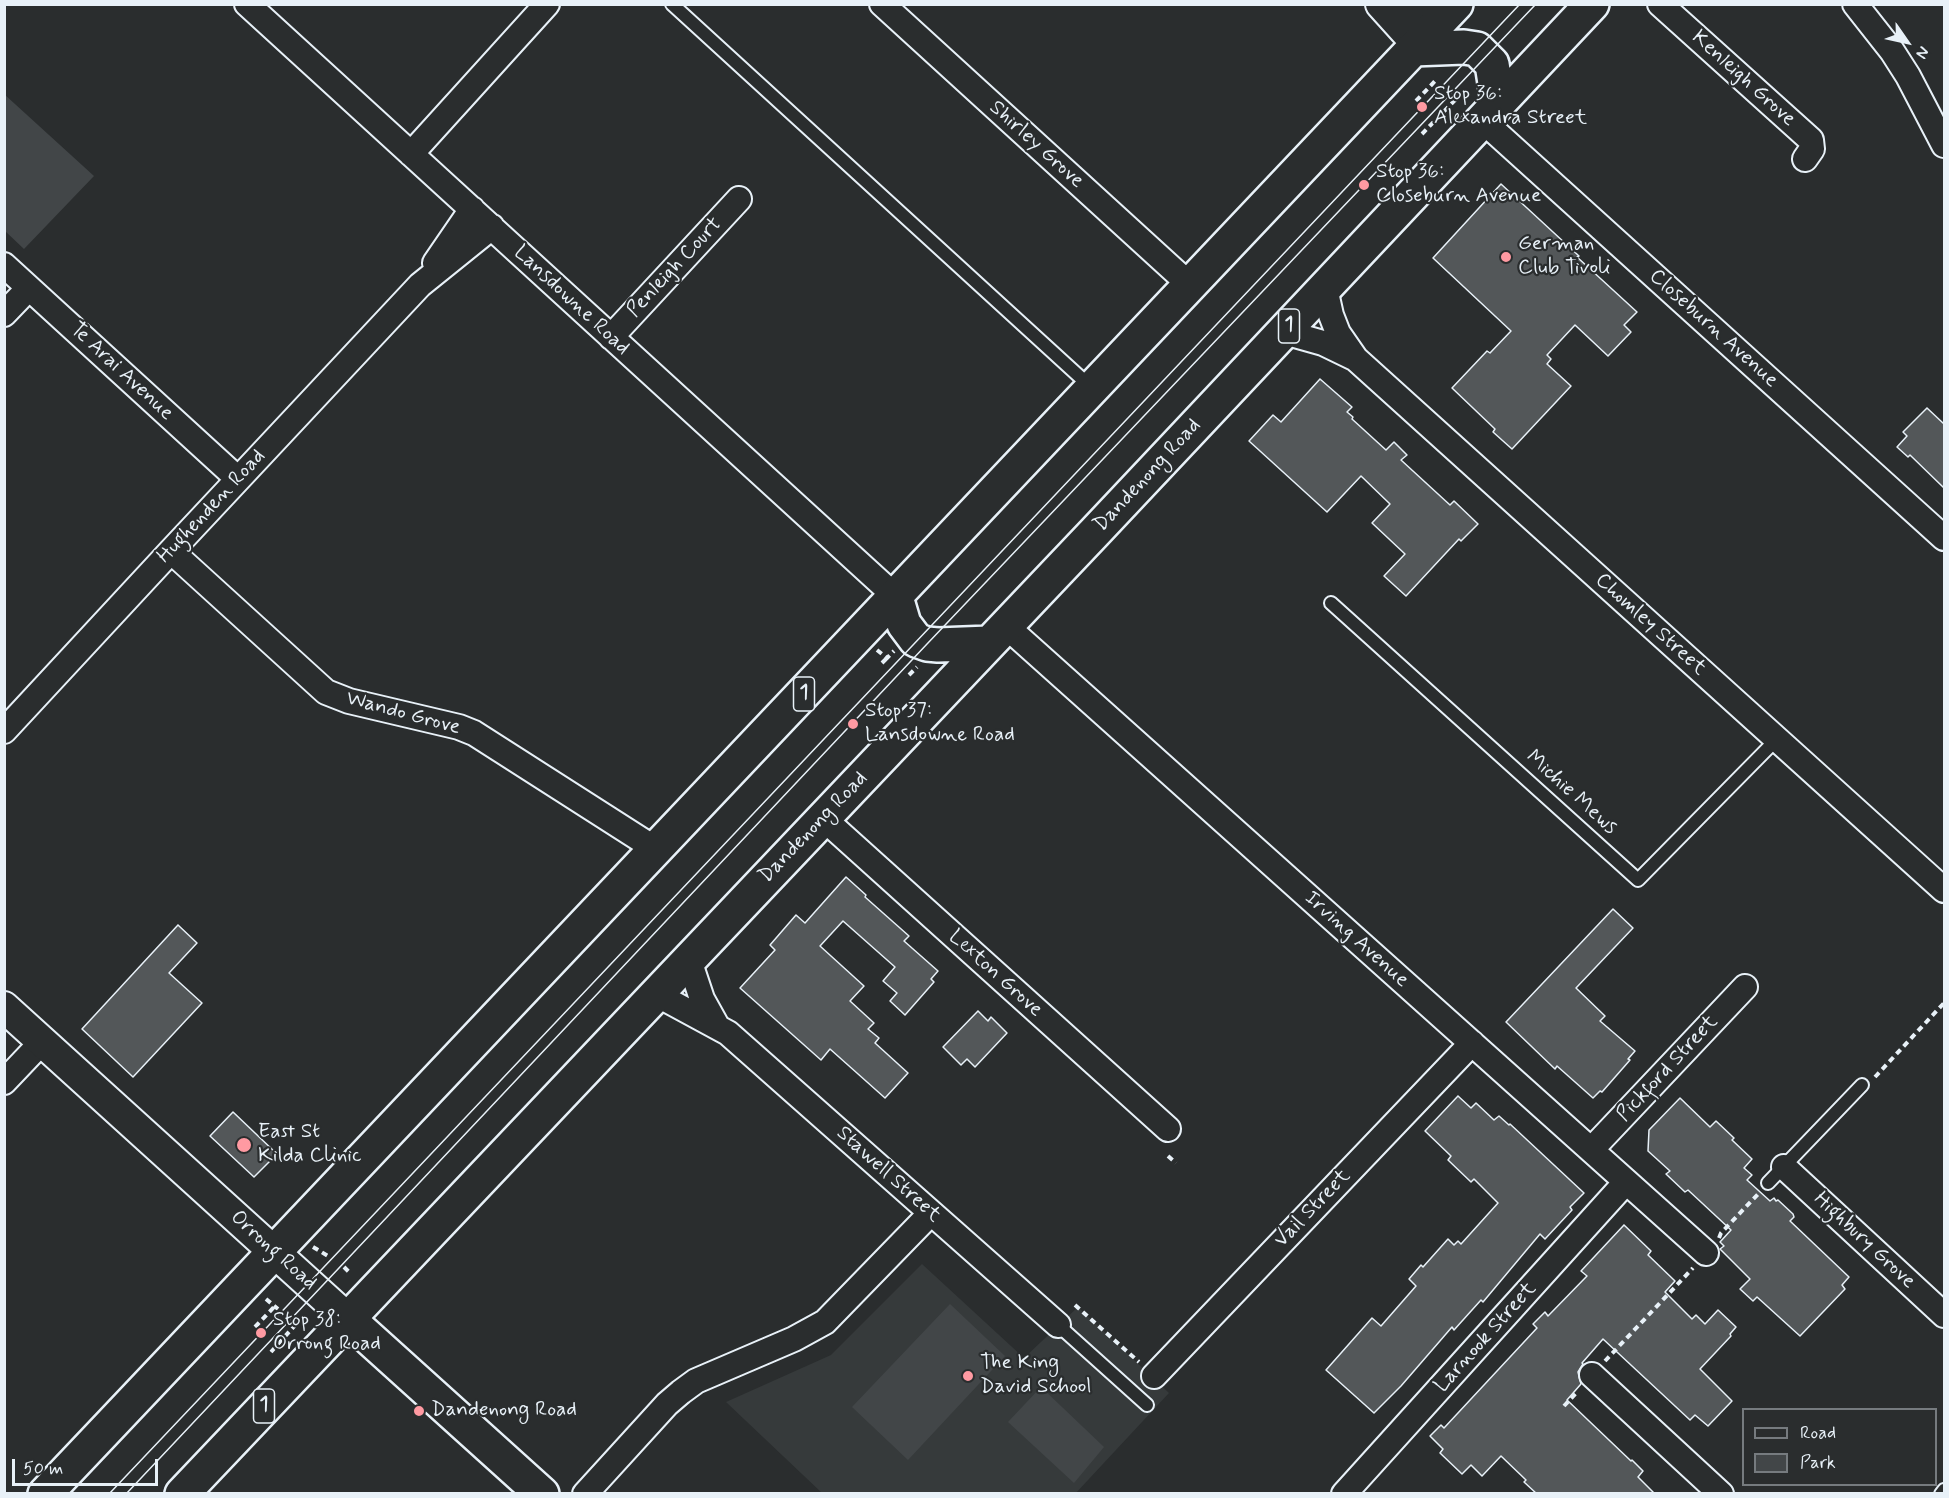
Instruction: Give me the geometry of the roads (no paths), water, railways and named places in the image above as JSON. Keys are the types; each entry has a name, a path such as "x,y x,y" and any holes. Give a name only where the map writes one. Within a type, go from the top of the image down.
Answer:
{"main road":[{"name":"Dandenong Road","path":"182,1494 1284,332 1484,107 1592,4"},
{"name":"1","path":"45,1494 1190,285 1420,55 1449,12"},
{"path":"1420,55 1464,47 1477,49 1492,64 1484,107"},
{"path":"896,597 904,624 916,640 938,645 997,635"},
{"name":"Orrong Road","path":"347,1318 542,1494"}],"street":[{"name":"Lansdowne Road","path":"247,4 896,597"},
{"path":"411,154 547,4"},
{"name":"Shirley Grove","path":"882,4 1190,285"},
{"path":"1381,4 1420,55"},
{"path":"1410,4 1449,12"},
{"name":"Kenleigh Grove","path":"1660,4 1811,140 1812,149 1805,159"},
{"path":"1855,4 1886,43 1908,76 1944,145"},
{"name":"Closeburn Avenue","path":"1484,107 1944,538"},
{"name":"Penleigh Court","path":"610,337 739,199"},
{"name":"Hughenden Road","path":"420,285 472,209"},
{"name":"Hughenden Road","path":"4,731 420,285 492,227"},
{"name":"Te Arai Avenue","path":"4,265 238,479"},
{"path":"4,314 29,288"},
{"name":"Chomley Street","path":"1325,288 1338,333 1356,358 1944,890"},
{"name":"Chomley Street","path":"1284,332 1323,343 1356,358"},
{"name":"Wando Grove","path":"171,550 326,692 349,701 459,727 474,733 657,849"},
{"name":"Irving Avenue","path":"997,635 1472,1043 1706,1253"},
{"name":"Lexton Grove","path":"823,819 1168,1129"},
{"name":"Stawell Street","path":"689,960 702,999 717,1026"},
{"name":"Pickford Street","path":"1591,1150 1745,987"},
{"name":"Stawell Street","path":"656,994 717,1026 740,1043 1058,1325"},
{"name":"Orrong Road","path":"4,1007 347,1318"},
{"path":"4,1082 42,1042"},
{"name":"Vail Street","path":"1154,1376 1472,1043"},
{"name":"Highbury Grove","path":"1776,1175 1944,1315"},
{"name":"Larnook Street","path":"1344,1494 1626,1182"},
{"path":"585,1494 667,1404 681,1392 696,1381 794,1339 825,1322 931,1213"},
{"path":"1592,1375 1721,1494"}],"lane":[{"path":"672,4 1093,389"},
{"name":"Michie Mews","path":"1331,603 1638,880 1777,739"},
{"path":"1776,1175 1862,1085"},
{"path":"1058,1325 1147,1406"},
{"path":"1941,1494 1944,1490"}],"tram line":[{"path":"109,1494 1520,4"},
{"path":"126,1494 927,644 1536,4"}],"place":[{"name":"Stop 36: Alexandra Street","path":"1422,107"},
{"name":"Stop 36: Closeburn Avenue","path":"1364,185"},
{"name":"German Club Tivoli","path":"1506,257"},
{"name":"Stop 37: Lansdowne Road","path":"853,724"},
{"name":"East St Kilda Clinic","path":"244,1145"},
{"name":"Stop 38: Orrong Road","path":"261,1333"},
{"name":"The King David School","path":"968,1376"},
{"name":"Dandenong Road","path":"419,1411"}]}
